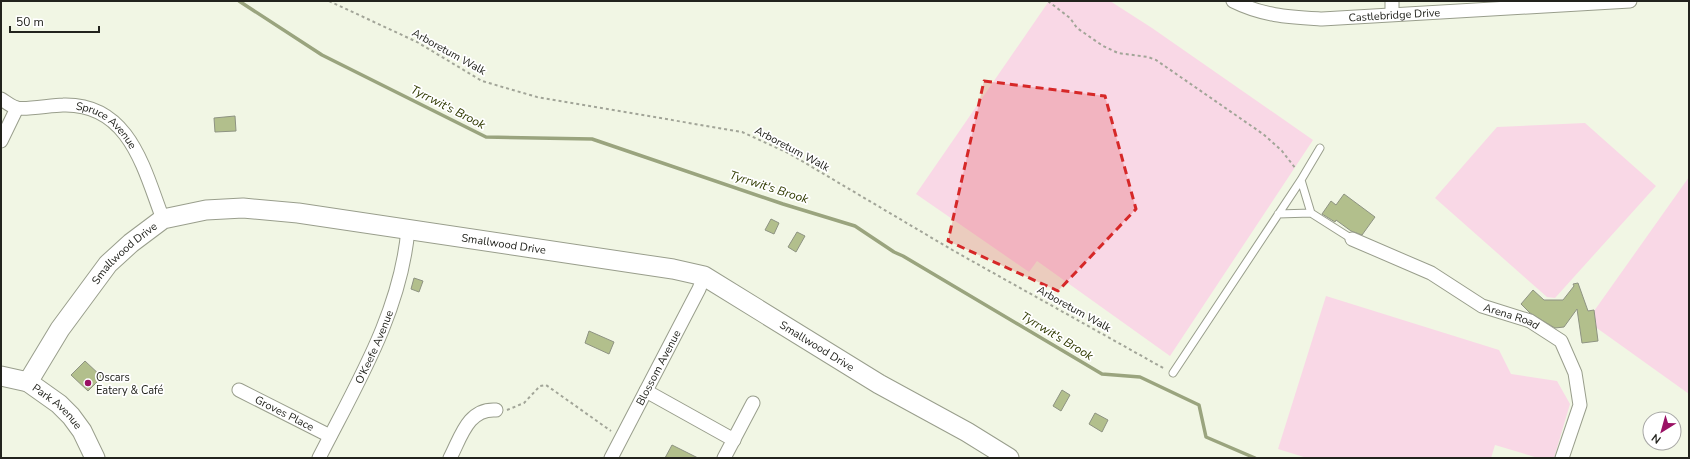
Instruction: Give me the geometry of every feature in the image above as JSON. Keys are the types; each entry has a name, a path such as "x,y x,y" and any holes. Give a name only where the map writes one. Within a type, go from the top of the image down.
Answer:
{"street":[{"name":"Castlebridge Drive","path":"1233,1 1261,13 1322,19 1526,4 1630,1"},
{"path":"1392,1 1392,14"},
{"path":"1,99 17,108 1,141"},
{"name":"Spruce Avenue","path":"17,108 75,104 88,106 114,121 125,133 134,147 163,219"},
{"name":"Smallwood Drive","path":"28,382 60,329 108,264 131,243 163,219 206,210 243,208 298,213 356,223 408,229 560,253 672,268 704,276 879,384 967,432 1009,458"},
{"name":"O'Keefe Avenue","path":"319,458 376,346 394,297 403,264 408,229"},
{"name":"Arena Road","path":"1352,239 1431,273 1482,306 1530,321 1561,342 1575,373 1580,406 1562,458"},
{"name":"Blossom Avenue","path":"611,458 699,289 704,276"},
{"name":"Park Avenue","path":"1,376 28,382 59,404 71,416 82,431 95,458"},
{"name":"Groves Place","path":"239,390 330,436"},
{"path":"646,391 734,440"},
{"path":"724,458 753,404"},
{"path":"450,458 468,424 475,416 485,410 496,410"}],"lane":[{"path":"1173,373 1301,180 1320,148"},
{"path":"1301,180 1312,213"},
{"path":"1278,214 1312,213 1352,239"}],"path":[{"name":"Arboretum Walk","path":"330,1 417,42 482,81 537,97 742,132 790,154 954,251 1173,373"},
{"path":"1048,1 1070,18 1078,28 1103,46 1118,53 1148,56 1156,60 1263,134 1282,151 1295,167 1301,180"},
{"path":"496,410 505,410 524,403 540,386 546,385 622,439"}],"highlighted area":[{"path":"984,81 1105,96 1136,209 1058,291 948,241"}],"shaded area":[{"path":"1049,1 1110,1 1152,28 1313,140 1170,356 1037,261 1029,272 916,194"},
{"path":"1585,123 1656,186 1555,298 1547,297 1435,198 1497,127"},
{"path":"1689,177 1689,394 1587,321"},
{"path":"1326,296 1499,350 1511,374 1557,381 1570,404 1554,458 1538,458 1495,445 1491,458 1307,458 1278,449"}],"building":[{"path":"235,116 236,131 215,132 214,118"},
{"path":"1344,194 1375,217 1362,235 1351,231 1336,220 1335,222 1322,214 1331,201 1336,205"},
{"path":"771,219 779,223 774,234 765,230"},
{"path":"797,232 805,236 796,252 788,247"},
{"path":"414,278 423,281 419,292 411,289"},
{"path":"1578,283 1588,311 1594,310 1598,341 1582,343 1577,309 1564,327 1555,328 1530,313 1521,304 1533,290 1544,300 1563,300 1574,286 1573,284"},
{"path":"589,331 614,342 609,354 585,343"},
{"name":"Oscars Eatery & Café","path":"85,361 102,377 88,391 71,375"},
{"path":"1062,390 1070,395 1061,411 1053,406"},
{"path":"1095,413 1108,420 1102,432 1089,424"},
{"path":"672,445 698,458 665,458"}],"waterway":[{"name":"Tyrrwit's Brook","path":"239,1 322,55 486,137 592,139 783,204 855,226 894,252 1102,374 1140,377 1199,405 1206,437 1255,458"}],"place":[{"name":"Oscars Eatery & Café","path":"88,383"}]}
